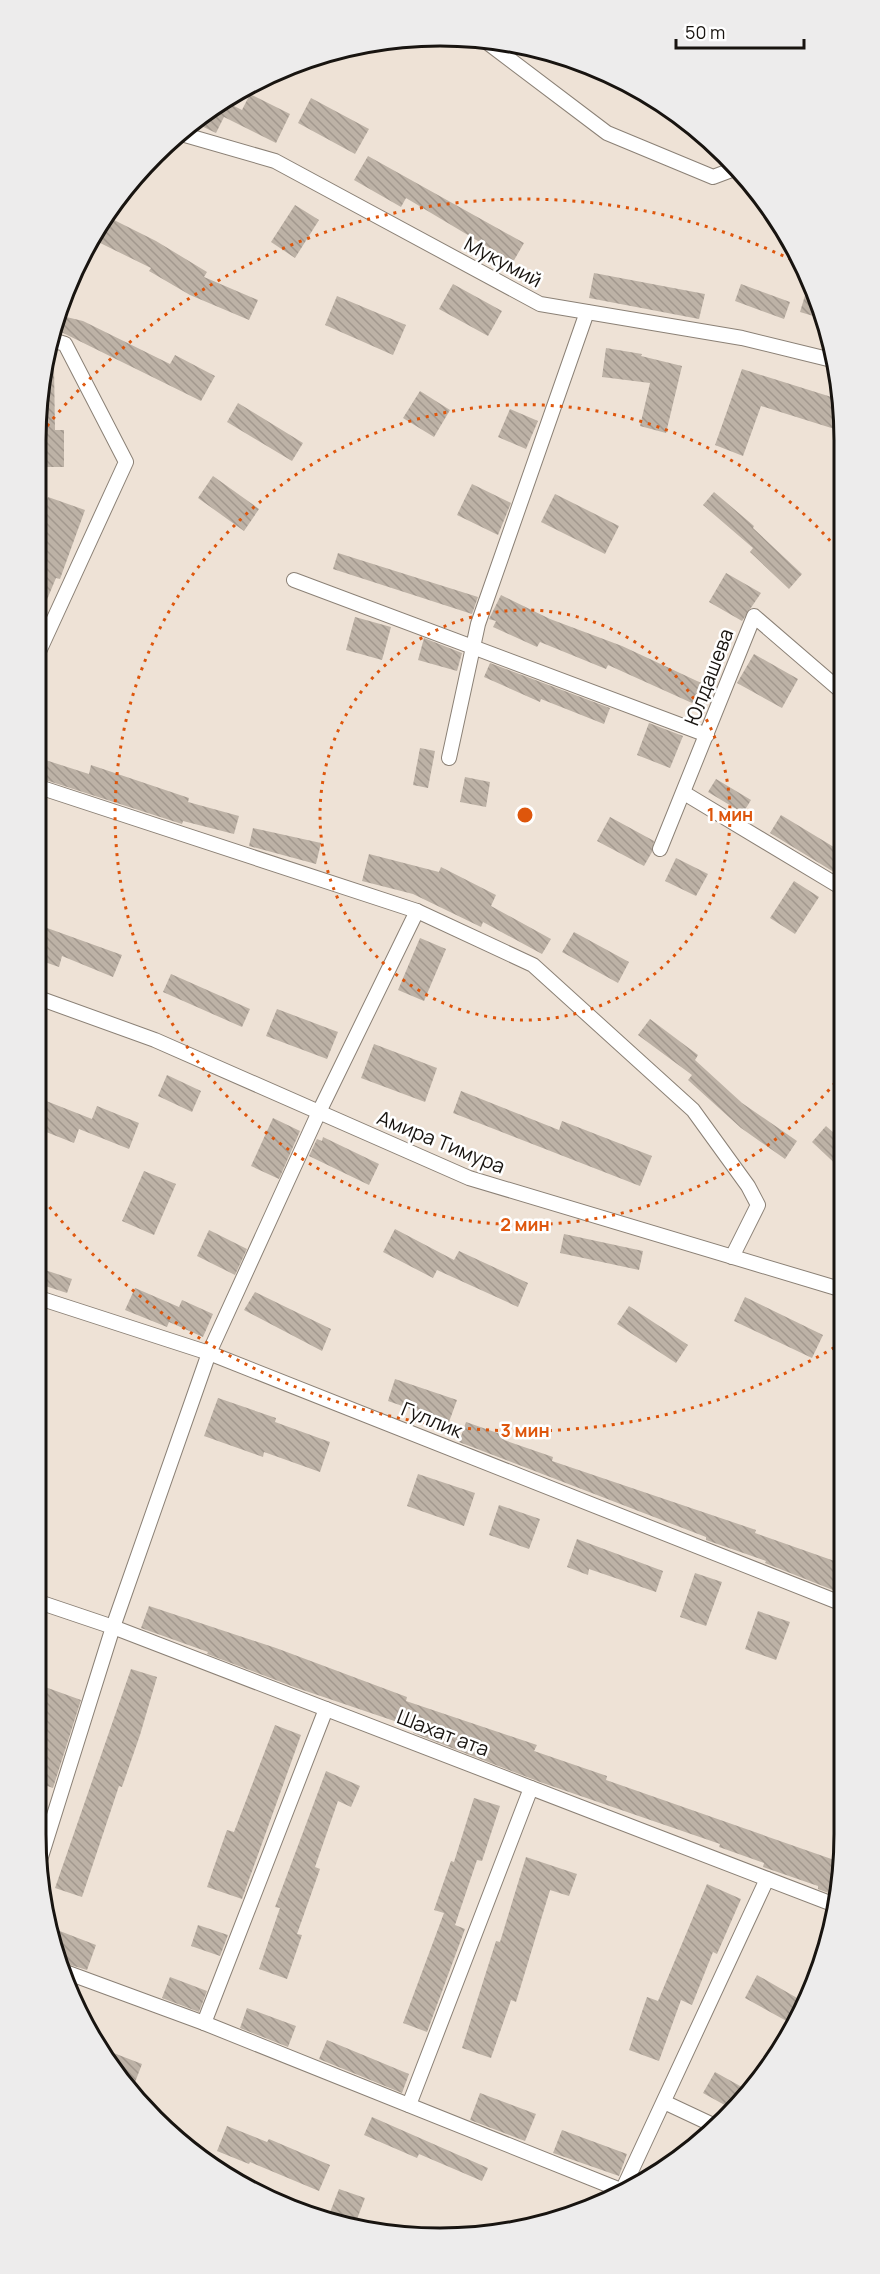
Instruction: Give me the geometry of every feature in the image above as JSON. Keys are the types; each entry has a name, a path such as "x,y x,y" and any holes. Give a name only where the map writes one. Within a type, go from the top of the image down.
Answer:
{"street":[{"path":"499,51 607,134 713,177 727,172"},
{"name":"Мукумий","path":"190,136 275,161 540,304 742,338 825,358"},
{"path":"449,758 482,613 587,312"},
{"path":"46,636 126,462 65,344 59,342"},
{"path":"294,580 707,735"},
{"name":"Юлдашева","path":"660,849 754,616 834,685"},
{"path":"46,789 417,911 533,965 693,1110 748,1186 758,1205 732,1257"},
{"path":"684,793 834,883"},
{"path":"46,1840 113,1627 209,1353 319,1112 417,911"},
{"name":"Амира Тимура","path":"46,1001 155,1040 469,1178 834,1287"},
{"name":"Гуллик","path":"46,1300 209,1353 834,1600"},
{"name":"Шахат ата","path":"46,1604 113,1627 827,1902"},
{"path":"204,2023 326,1709"},
{"path":"409,2105 531,1788"},
{"path":"628,2180 767,1879"},
{"path":"72,1974 204,2023 612,2188"},
{"path":"664,2102 707,2122"}],"building":[{"path":"251,95 290,114 276,143 224,117 216,133 202,126 233,105 242,110"},
{"path":"311,98 369,129 355,154 298,123"},
{"path":"368,156 524,243 513,262 406,198 401,207 354,180"},
{"path":"295,205 319,220 295,258 271,242"},
{"path":"114,220 156,241 207,272 204,277 258,300 249,320 190,295 149,271 151,268 99,243"},
{"path":"594,273 705,294 699,319 589,298"},
{"path":"453,284 502,311 488,336 439,309"},
{"path":"741,284 790,302 784,319 735,301"},
{"path":"806,293 814,316 800,312"},
{"path":"337,296 406,325 393,355 325,325"},
{"path":"66,317 83,321 170,364 175,355 215,376 201,401 62,332"},
{"path":"606,348 642,354 641,356 682,366 666,433 640,426 650,383 602,377"},
{"path":"53,367 55,430 64,430 64,467 46,467 47,414"},
{"path":"742,369 831,397 834,429 761,406 743,456 715,445"},
{"path":"420,391 450,410 434,437 403,418"},
{"path":"238,403 303,443 292,461 227,422"},
{"path":"510,409 538,421 526,449 498,437"},
{"path":"213,476 259,509 244,531 198,498"},
{"path":"472,484 511,503 498,535 457,515"},
{"path":"714,492 754,526 753,528 802,574 789,589 750,552 753,548 703,505"},
{"path":"555,494 619,526 605,554 541,522"},
{"path":"48,497 85,510 60,579 56,578 46,602 46,502"},
{"path":"338,553 478,597 472,614 333,569"},
{"path":"726,573 761,593 742,621 709,602"},
{"path":"501,595 550,619 622,646 712,688 703,708 608,665 606,669 540,642 537,647 493,627 496,621 489,619"},
{"path":"355,617 391,627 382,660 346,650"},
{"path":"424,638 462,653 457,671 418,660"},
{"path":"754,654 798,679 782,708 737,683"},
{"path":"490,663 610,708 604,724 541,699 540,702 484,677"},
{"path":"649,723 683,736 670,768 637,755"},
{"path":"420,748 435,751 428,788 413,785"},
{"path":"46,760 89,774 91,765 189,798 188,802 239,816 234,834 183,821 182,824 46,780"},
{"path":"465,777 490,782 486,807 460,802"},
{"path":"716,779 751,800 743,813 708,792"},
{"path":"781,815 834,847 834,872 770,833"},
{"path":"610,817 654,841 652,852 644,866 597,841"},
{"path":"253,828 321,843 316,864 249,846"},
{"path":"369,854 439,872 441,867 496,895 491,906 551,939 542,954 483,922 481,927 413,894 362,881"},
{"path":"676,858 708,874 696,896 665,881"},
{"path":"794,881 819,897 795,934 770,918"},
{"path":"46,928 122,955 113,977 62,956 59,967 46,962"},
{"path":"574,932 629,962 618,983 562,952"},
{"path":"420,938 446,949 424,1001 398,990"},
{"path":"171,974 250,1009 242,1027 163,992"},
{"path":"277,1009 338,1032 327,1059 266,1036"},
{"path":"650,1019 698,1055 695,1060 742,1103 797,1141 785,1159 741,1128 688,1080 692,1075 638,1035"},
{"path":"374,1044 437,1068 425,1102 361,1078"},
{"path":"167,1075 201,1091 192,1112 158,1096"},
{"path":"461,1091 559,1130 562,1121 652,1156 640,1186 453,1113"},
{"path":"46,1101 92,1119 97,1106 139,1123 129,1149 79,1129 74,1143 46,1132"},
{"path":"273,1118 300,1131 279,1179 251,1166"},
{"path":"826,1126 834,1133 834,1163 812,1142"},
{"path":"323,1137 379,1164 369,1185 309,1156 317,1139 322,1141"},
{"path":"144,1171 176,1184 154,1235 122,1221"},
{"path":"395,1229 454,1260 459,1251 528,1283 518,1307 437,1270 433,1278 383,1252"},
{"path":"209,1230 247,1249 235,1275 197,1256"},
{"path":"564,1234 643,1251 639,1270 560,1253"},
{"path":"46,1270 72,1279 67,1293 46,1286"},
{"path":"135,1288 179,1307 182,1300 213,1314 203,1337 169,1322 167,1327 125,1310"},
{"path":"255,1292 331,1329 322,1351 244,1310"},
{"path":"745,1297 823,1335 812,1358 734,1321"},
{"path":"629,1306 688,1345 676,1363 617,1324"},
{"path":"395,1379 457,1400 449,1422 388,1401"},
{"path":"218,1398 276,1418 275,1422 330,1442 320,1472 264,1452 263,1457 204,1436"},
{"path":"466,1422 506,1436 504,1440 553,1457 552,1461 756,1530 755,1533 834,1561 834,1590 765,1563 766,1561 706,1540 706,1537 459,1442"},
{"path":"418,1474 475,1493 464,1526 407,1506"},
{"path":"499,1505 540,1519 529,1549 489,1535"},
{"path":"577,1539 663,1571 656,1592 589,1569 588,1575 567,1567"},
{"path":"695,1573 722,1582 706,1626 680,1617"},
{"path":"149,1606 276,1648 407,1697 406,1701 537,1745 534,1751 607,1776 606,1780 833,1860 829,1893 818,1889 818,1886 763,1867 764,1863 719,1847 720,1844 540,1782 413,1733 415,1728 297,1688 141,1628"},
{"path":"758,1611 790,1622 776,1660 745,1649"},
{"path":"131,1669 157,1677 140,1735 122,1787 119,1786 82,1897 55,1888"},
{"path":"46,1687 81,1700 53,1788 46,1786"},
{"path":"275,1725 301,1735 242,1899 207,1887 227,1830 234,1832"},
{"path":"326,1771 360,1786 351,1807 338,1801 315,1867 320,1869 297,1934 302,1935 287,1979 259,1969 280,1908 275,1907"},
{"path":"474,1798 500,1806 482,1861 477,1860 455,1925 465,1929 427,2032 403,2023 444,1913 434,1910 451,1861 454,1862"},
{"path":"526,1857 577,1874 569,1896 550,1890 516,2002 511,2000 491,2058 462,2048 496,1941 500,1942"},
{"path":"707,1884 741,1899 717,1954 713,1952 692,2005 681,2000 659,2061 629,2050 647,1997 658,2001"},
{"path":"198,1925 228,1935 220,1956 191,1946"},
{"path":"59,1931 96,1945 87,1970 69,1964"},
{"path":"757,1975 798,1998 786,2021 745,1998"},
{"path":"170,1977 207,1991 199,2012 162,1998"},
{"path":"247,2008 296,2026 288,2047 240,2028"},
{"path":"327,2040 409,2074 402,2093 319,2059"},
{"path":"113,2053 142,2064 135,2082"},
{"path":"715,2072 741,2087 725,2105 703,2093"},
{"path":"480,2093 536,2114 525,2141 470,2120"},
{"path":"372,2117 488,2168 482,2181 419,2154 417,2158 364,2135"},
{"path":"227,2126 267,2142 269,2139 330,2165 319,2191 250,2162 249,2164 217,2151"},
{"path":"562,2130 627,2154 619,2176 553,2153"},
{"path":"339,2189 365,2198 357,2219 330,2212"}]}
